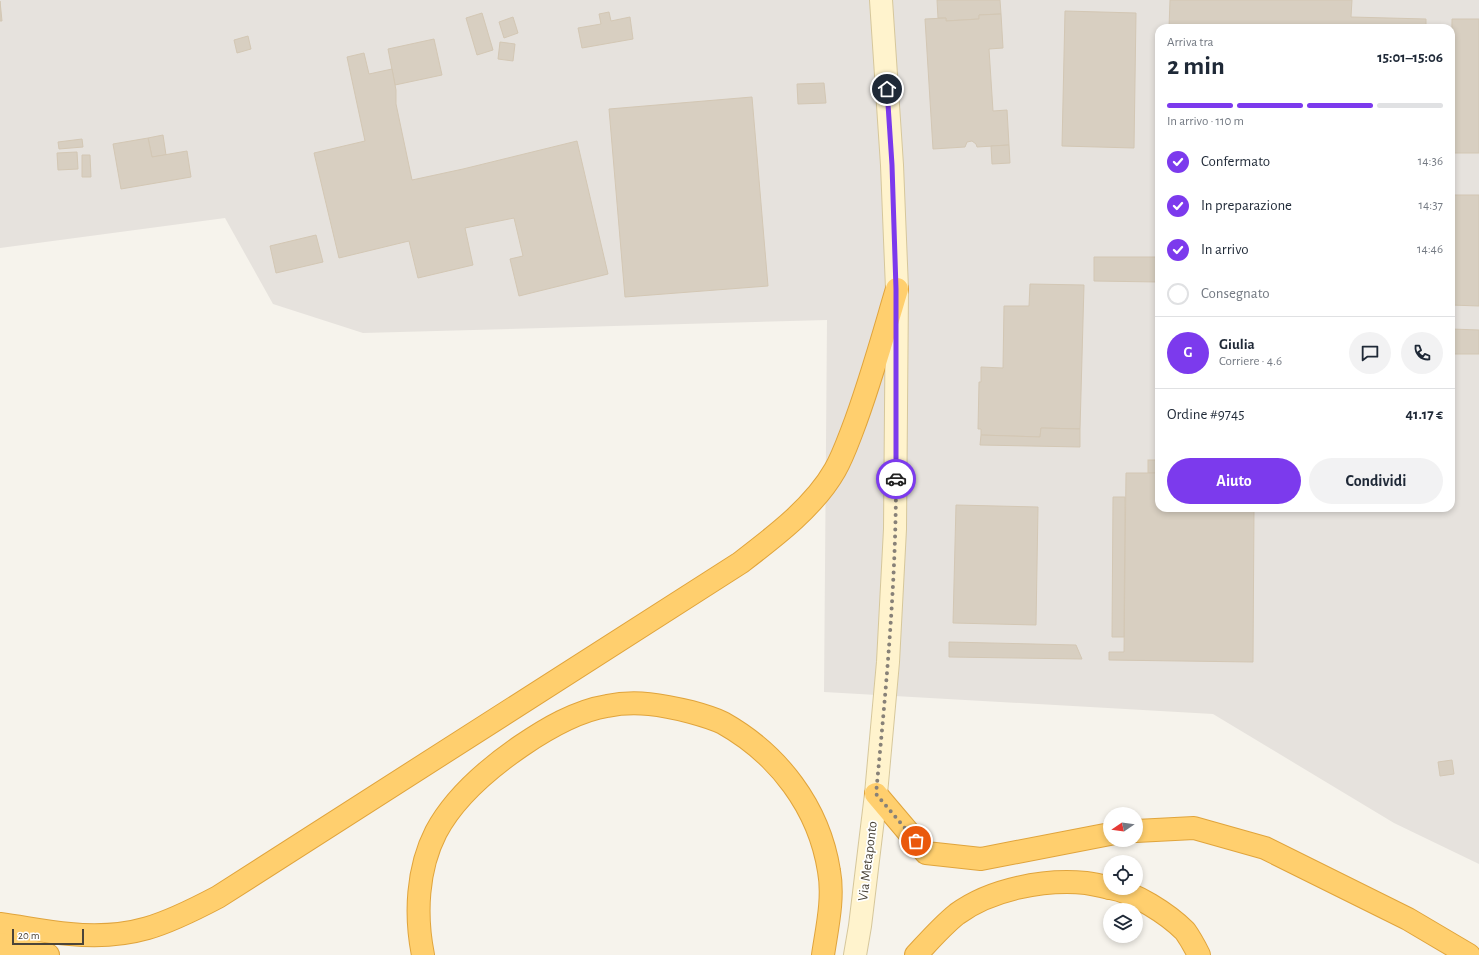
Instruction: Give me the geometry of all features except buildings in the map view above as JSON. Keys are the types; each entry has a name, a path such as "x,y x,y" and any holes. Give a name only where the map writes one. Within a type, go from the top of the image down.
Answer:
{"highway":[{"path":"0,924 72,934 121,934 139,932 164,924 191,912 218,897 740,562 773,538 796,516 817,494 835,470 864,398 896,289"},
{"path":"423,955 418,911 427,855 436,832 452,809 486,772 533,738 558,723 583,713 606,706 628,703 654,703 674,707 700,714 721,722 763,752 785,773 803,798 817,825 830,872 830,902 823,955"},
{"path":"876,794 926,853 981,859 1103,835"},
{"path":"1143,831 1194,828 1265,848 1408,919 1470,955"},
{"path":"916,955 957,915 975,903 998,893 1035,885 1059,882 1086,883 1103,887"},
{"path":"1131,895 1142,900 1164,914 1185,932 1200,955"},
{"path":"0,944 48,955"}],"main road":[{"name":"Via Metaponto","path":"855,955 860,926 876,794 888,662 896,529 896,289 892,165 881,0"}],"shaded area":[{"path":"0,0 1479,0 1479,864 1394,823 1213,714 824,692 827,320 363,333 273,304 225,218 0,248"}],"way so far":[{"path":"896,479 896,529 888,662 876,794 916,841"}],"route":[{"path":"887,89 892,165 896,289 896,479"}]}
